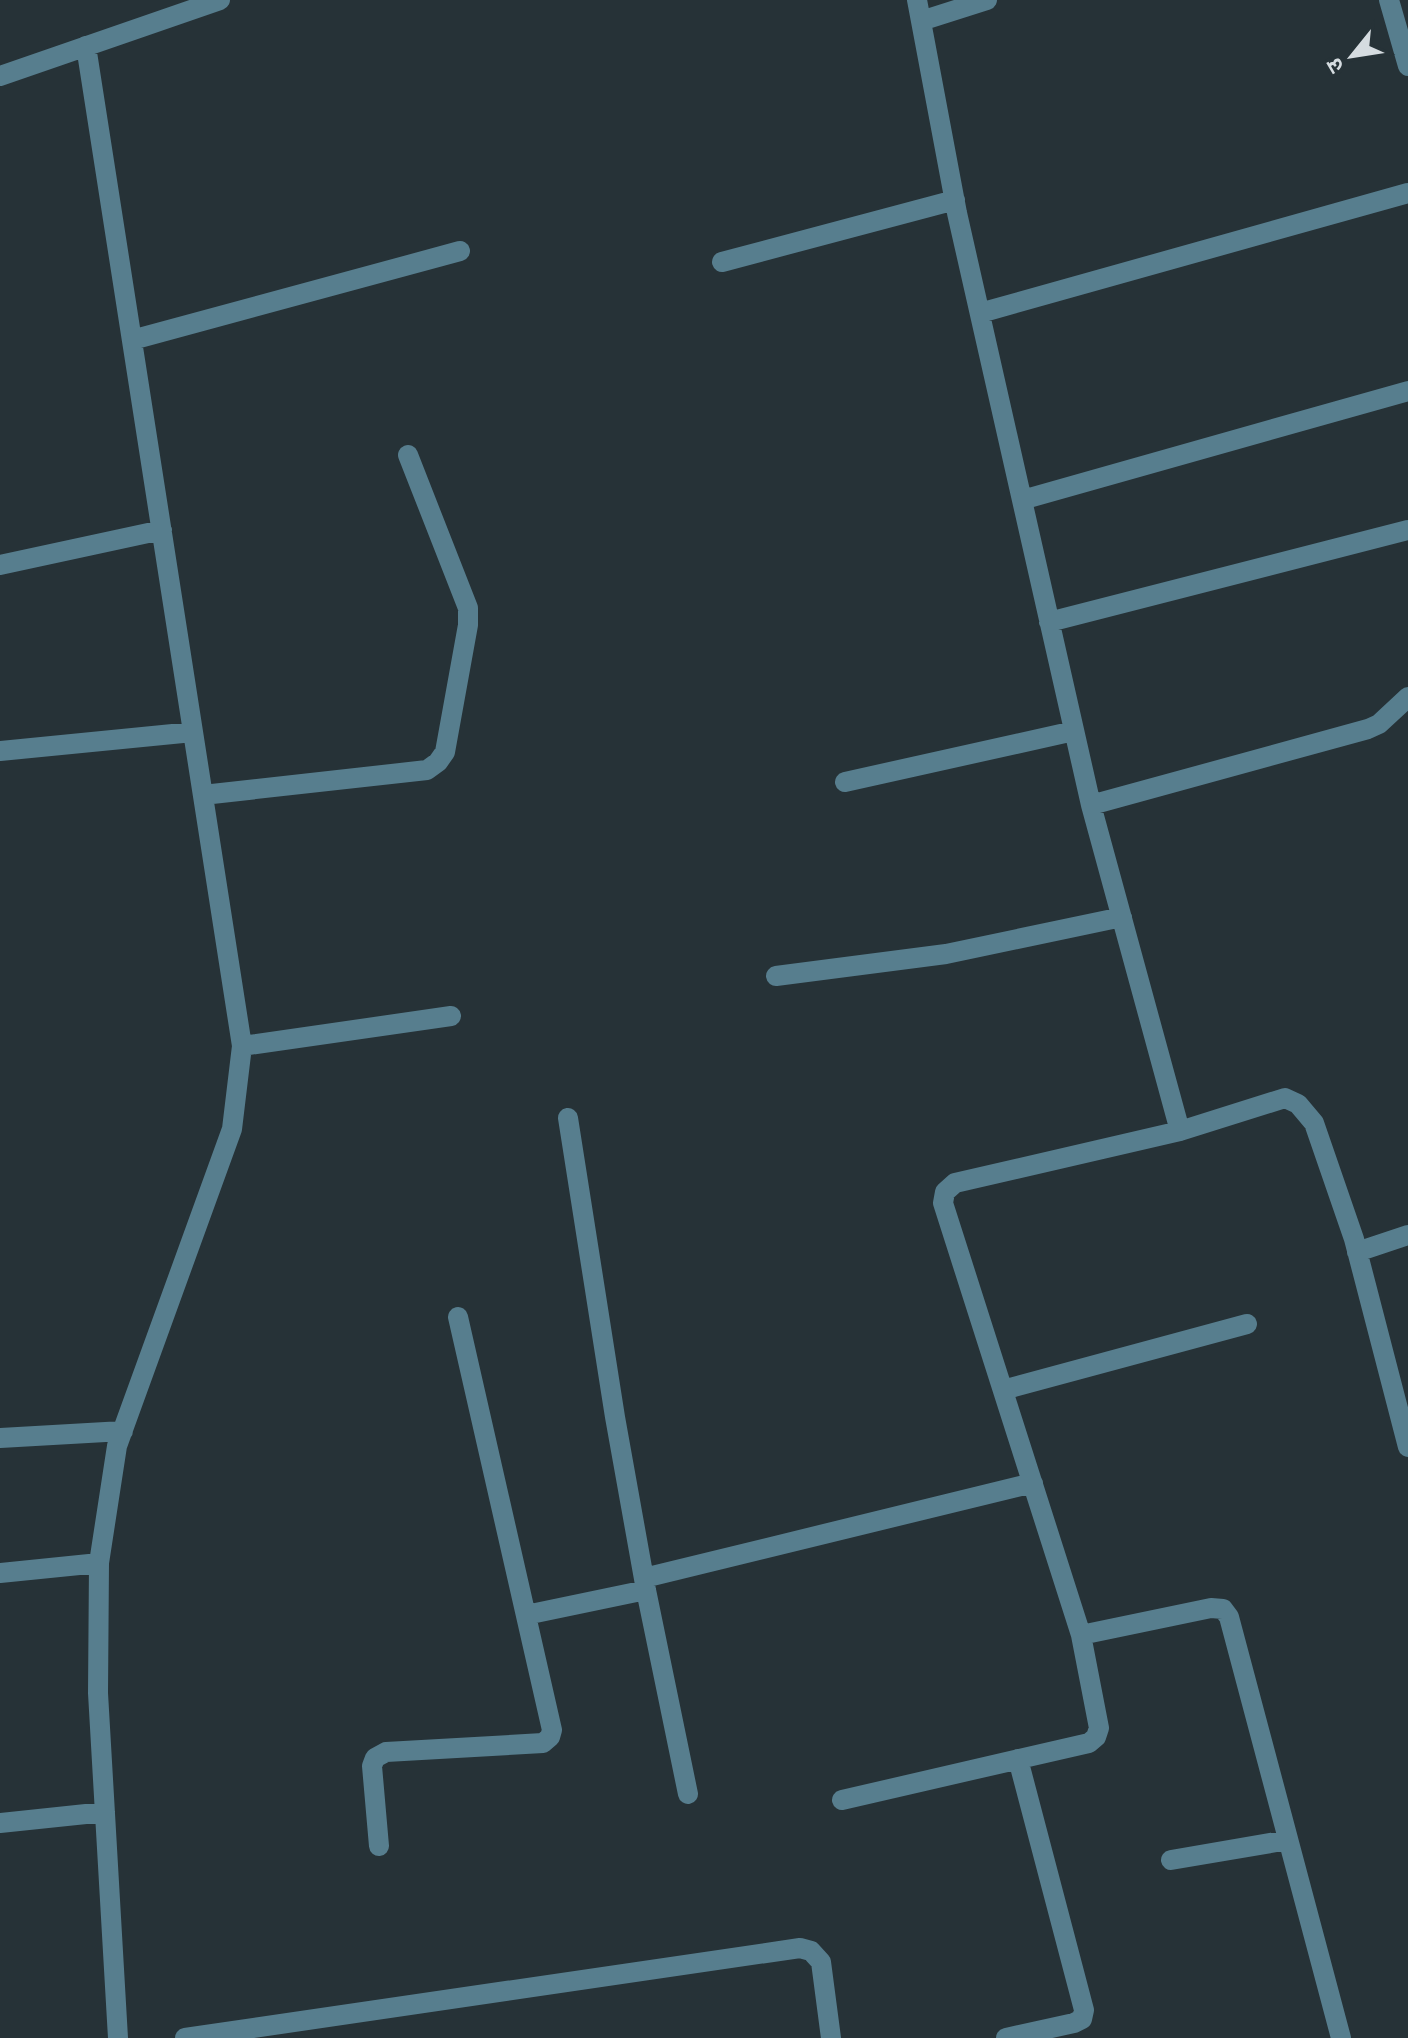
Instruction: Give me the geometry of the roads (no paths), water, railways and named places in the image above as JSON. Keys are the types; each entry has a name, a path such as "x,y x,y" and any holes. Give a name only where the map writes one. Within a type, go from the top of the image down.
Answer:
{"street":[{"path":"0,76 220,0"},
{"path":"917,0 955,200 1091,805 1180,1131"},
{"path":"921,21 987,0"},
{"path":"1389,0 1408,66"},
{"path":"86,46 242,1046 232,1129 117,1446 99,1563 98,1693 118,2038"},
{"path":"980,313 1408,193"},
{"path":"722,262 955,200"},
{"path":"132,340 460,251"},
{"path":"1022,500 1408,391"},
{"path":"203,795 427,770 445,752 468,625 468,608 408,455"},
{"path":"0,565 162,530"},
{"path":"1049,622 1408,530"},
{"path":"1091,805 1368,729 1379,724 1408,697"},
{"path":"845,782 1074,731"},
{"path":"0,751 193,732"},
{"path":"776,976 946,954 1122,917"},
{"path":"242,1046 451,1016"},
{"path":"842,1800 1089,1743 1096,1737 1099,1728 1081,1635 943,1203 945,1192 955,1183 1180,1131 1285,1098 1298,1104 1314,1123 1357,1252 1408,1447"},
{"path":"568,1118 615,1417 688,1794"},
{"path":"1357,1252 1408,1235"},
{"path":"379,1846 372,1766 375,1758 386,1752 543,1743 552,1730 458,1317"},
{"path":"1003,1390 1247,1324"},
{"path":"0,1438 123,1431"},
{"path":"526,1615 1033,1483"},
{"path":"0,1573 99,1563"},
{"path":"1081,1635 1211,1608 1223,1609 1229,1617 1341,2038"},
{"path":"1006,2038 1074,2023 1082,2019 1084,2010 1018,1759"},
{"path":"0,1823 105,1812"},
{"path":"1171,1860 1288,1840"},
{"path":"185,2038 800,1948 811,1951 821,1962 831,2038"}]}
